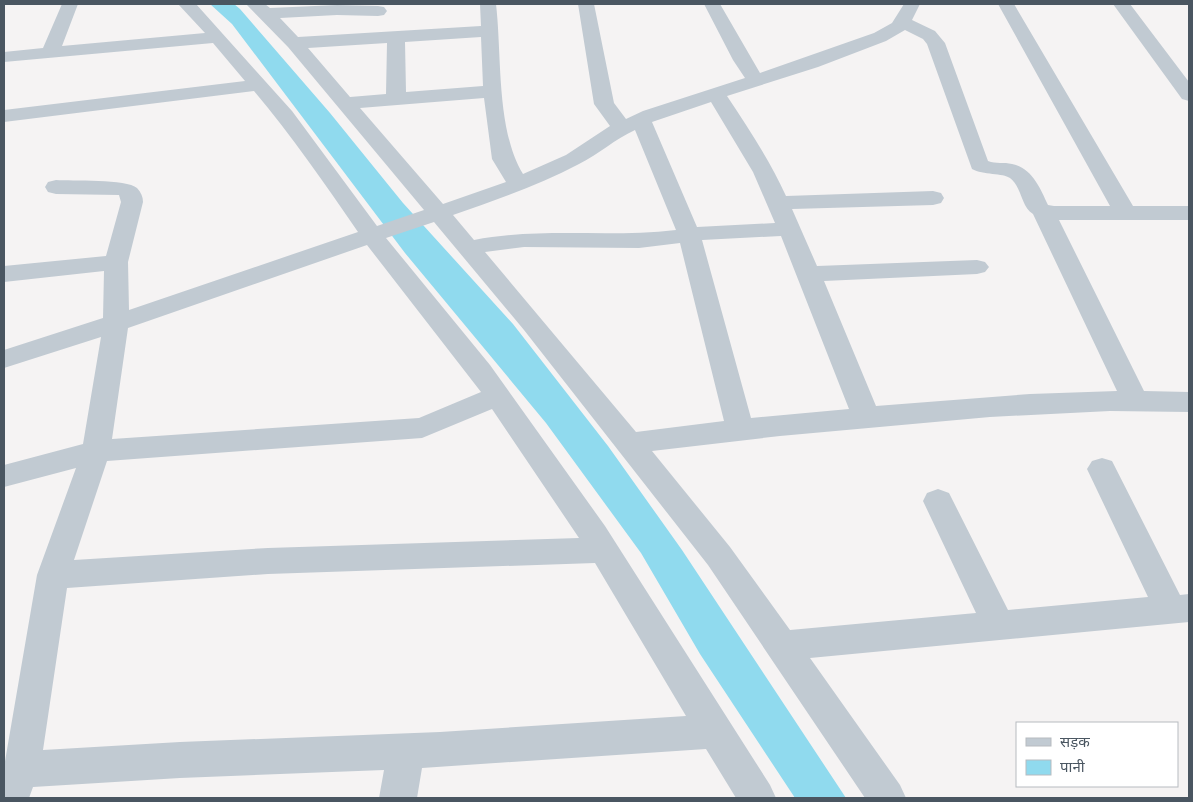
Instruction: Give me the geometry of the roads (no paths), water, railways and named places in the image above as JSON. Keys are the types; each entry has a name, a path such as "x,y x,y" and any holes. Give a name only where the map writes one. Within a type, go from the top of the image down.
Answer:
{"street":[{"path":"50,53 70,4"},
{"path":"186,4 259,85 379,234 481,372 603,550 758,798"},
{"path":"488,4 494,110 503,159 518,184"},
{"path":"586,4 604,104 631,124 689,234 740,429"},
{"path":"712,4 742,60 756,81"},
{"path":"4,359 379,234 518,184 573,159 610,134 631,124 880,37 898,27 911,4"},
{"path":"1006,4 1126,214"},
{"path":"1122,4 1189,95"},
{"path":"260,8 337,10 378,7 375,39"},
{"path":"260,8 294,43 345,102 433,215 467,248 533,324 719,556 887,798"},
{"path":"902,22 929,35 936,43 979,165 988,169 1011,169 1018,172 1039,209 1043,211 1135,400"},
{"path":"294,43 490,31"},
{"path":"4,57 217,37"},
{"path":"396,38 396,99"},
{"path":"4,116 259,85"},
{"path":"345,102 494,92"},
{"path":"716,94 760,165 809,274 866,417"},
{"path":"56,187 128,190 131,194 132,202 116,262 116,323 96,451 54,575 16,784 180,760 406,751 716,731"},
{"path":"777,203 933,198"},
{"path":"1043,211 1186,218"},
{"path":"467,248 510,241 605,242 689,234 788,229"},
{"path":"4,274 116,262"},
{"path":"809,274 977,267"},
{"path":"4,476 96,451 422,428 497,396"},
{"path":"629,444 698,432 998,405 1135,400 1189,402"},
{"path":"781,646 1180,609 1102,469"},
{"path":"938,501 998,625"},
{"path":"54,575 268,561 603,550"},
{"path":"398,798 406,751"}],"water":[{"path":"210,4 234,4 240,9 330,113 403,203 513,324 608,446 682,550 846,798 795,798 700,654 641,553 546,423 405,253 232,24"}]}
